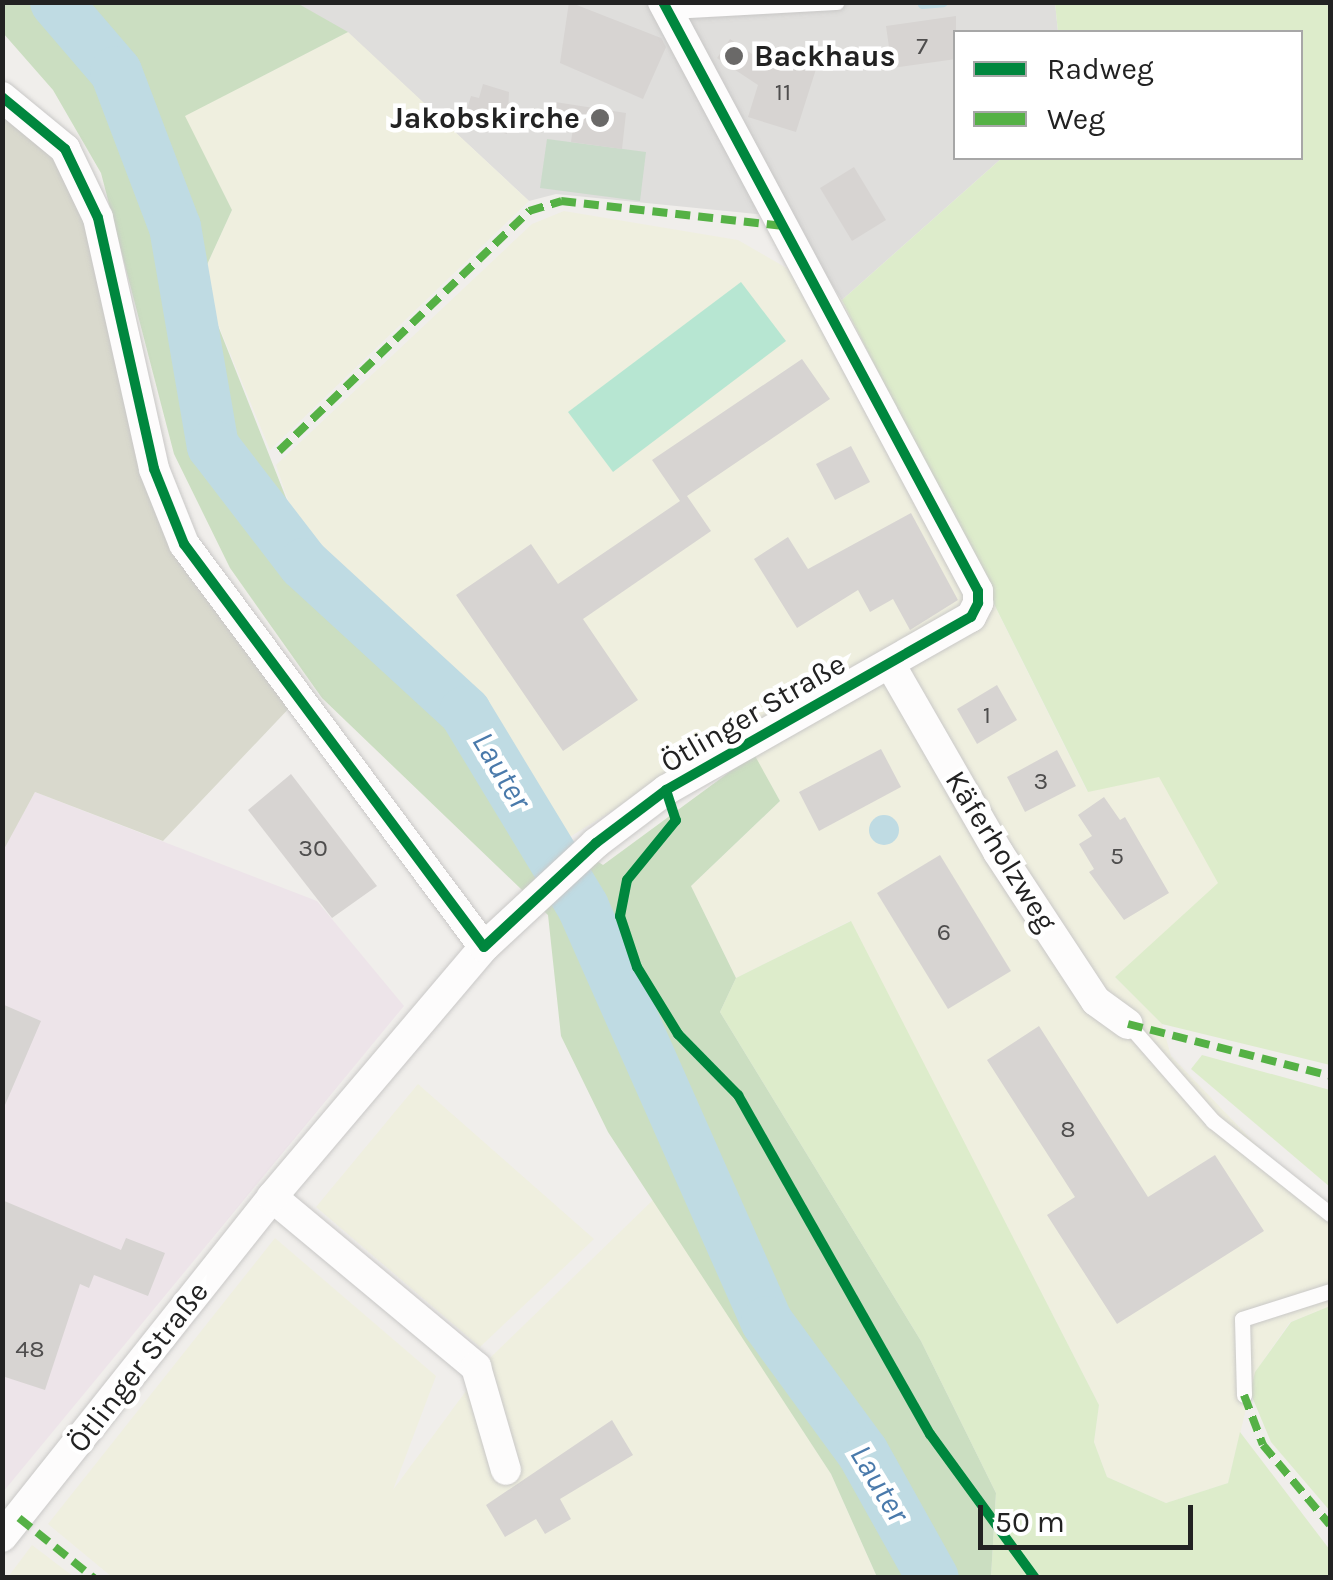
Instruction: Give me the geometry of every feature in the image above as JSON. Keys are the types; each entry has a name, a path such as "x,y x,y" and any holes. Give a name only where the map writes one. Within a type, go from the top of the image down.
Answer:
{"street":[{"name":"Ötlinger Straße","path":"2,1537 272,1197 484,947 596,843 666,790 971,617 978,591 666,7"},
{"path":"2,98 65,149 98,218 154,469 184,544 484,947"},
{"name":"Käferholzweg","path":"890,664 1074,968 1096,1001 1128,1024"},
{"path":"272,1197 476,1368 506,1470"}],"lane":[{"path":"666,7 836,2"},
{"path":"1128,1024 1213,1121 1330,1214"},
{"path":"1244,1395 1242,1319 1330,1291"}],"shaded area":[{"path":"1055,2 1058,30 953,30 953,160 1000,160 842,300 787,217 556,194 529,201 348,33 296,3"},
{"path":"3,110 54,153 76,190 146,466 294,703 163,841 35,792 3,851"},
{"path":"35,792 317,901 404,1006 3,1492 2,851"}],"green space":[{"path":"2,3 297,3 348,32 185,116 232,210 200,280 296,523 433,651 565,840 603,865 754,754 780,801 691,886 736,978 720,1012 921,1341 996,1493 991,1577 877,1577 831,1474 608,1132 561,1036 548,915 322,698 230,568 174,454 101,173 53,90 3,33"},
{"path":"1055,3 1330,3 1330,1065 1162,1024 1115,977 1218,883 1159,777 1088,792 842,300 1000,160 1303,160 1303,30 1058,30"},
{"path":"348,32 529,201 270,450 200,280 232,210 184,116"},
{"path":"547,139 646,152 640,201 540,188"},
{"path":"564,211 738,240 842,300 1087,791 1159,776 1219,884 1115,977 1162,1024 1171,1056 1291,1181 1330,1207 1330,1306 1290,1322 1255,1372 1228,1483 1166,1503 1107,1477 1094,1442 1099,1405 850,921 736,978 691,886 780,801 740,731 565,840 433,651 296,523 276,465 532,224"},
{"path":"741,282 786,341 613,472 568,412"},
{"path":"851,921 1099,1405 1094,1442 1107,1477 1166,1503 1228,1483 1240,1432 1330,1550 1330,1577 991,1577 996,1493 921,1341 720,1012 736,978"},
{"path":"1202,1055 1330,1090 1330,1187 1191,1069"},
{"path":"418,1084 594,1239 480,1347 316,1207"},
{"path":"654,1199 831,1474 877,1577 112,1577 48,1524 275,1238 436,1376 393,1490 491,1357"},
{"path":"1330,1306 1330,1511 1271,1442 1250,1392 1255,1372 1291,1322"},
{"path":"32,1545 74,1577 8,1577"}],"water":[{"path":"884,815 895,819 899,830 895,841 884,845 873,841 869,830 873,819"}],"building":[{"path":"569,2 661,38 666,47 643,99 560,63"},
{"path":"956,16 953,59 892,68 886,26"},
{"path":"730,39 765,63 769,52 817,66 796,132 748,117 758,85 717,58"},
{"path":"483,84 509,92 507,134 463,121 471,96 479,98"},
{"name":"Jakobskirche","path":"555,102 626,113 622,149 571,142 573,128 551,125"},
{"path":"854,167 886,220 852,241 820,188"},
{"path":"802,359 830,399 687,496 711,531 583,619 638,700 563,751 456,595 531,544 558,584 680,501 652,460"},
{"path":"851,446 870,482 835,500 816,464"},
{"path":"911,513 958,600 910,630 893,599 870,612 858,590 797,628 754,559 788,537 808,569"},
{"path":"997,685 1017,720 977,744 957,709"},
{"path":"881,749 901,787 819,831 799,792"},
{"path":"1057,750 1076,786 1025,812 1007,777"},
{"path":"291,774 377,886 332,918 248,810"},
{"path":"1104,797 1120,820 1125,817 1169,893 1124,920 1089,872 1094,869 1079,844 1092,836 1078,815"},
{"path":"940,855 1011,971 948,1009 877,893"},
{"path":"2,1004 41,1021 2,1112"},
{"path":"1039,1026 1148,1197 1215,1155 1264,1231 1117,1324 1047,1215 1075,1197 987,1060"},
{"path":"2,1200 121,1250 126,1238 165,1253 148,1296 94,1275 89,1288 80,1284 45,1390 2,1376"},
{"path":"612,1420 633,1455 560,1499 571,1519 545,1534 536,1519 505,1537 486,1505"}],"waterway":[{"name":"Lauter","path":"56,2 116,72 175,227 213,446 304,564 465,712 583,907 767,1322 863,1453 933,1578"},
{"path":"922,4 943,2"}],"marked path":[{"path":"279,451 529,211 561,201 784,226"},
{"path":"1128,1024 1330,1076"},
{"path":"1244,1395 1263,1445 1330,1525"},
{"path":"19,1518 94,1578"}],"cycle path":[{"path":"2,97 65,149 98,218 154,469 184,544 484,947 596,843 666,790 971,617 978,603 978,591 663,2"},
{"path":"666,790 676,820 627,880 620,916 637,967 678,1034 738,1095 930,1434 1035,1578"}],"place":[{"name":"Backhaus","path":"734,56"},
{"name":"Jakobskirche","path":"600,118"}]}
